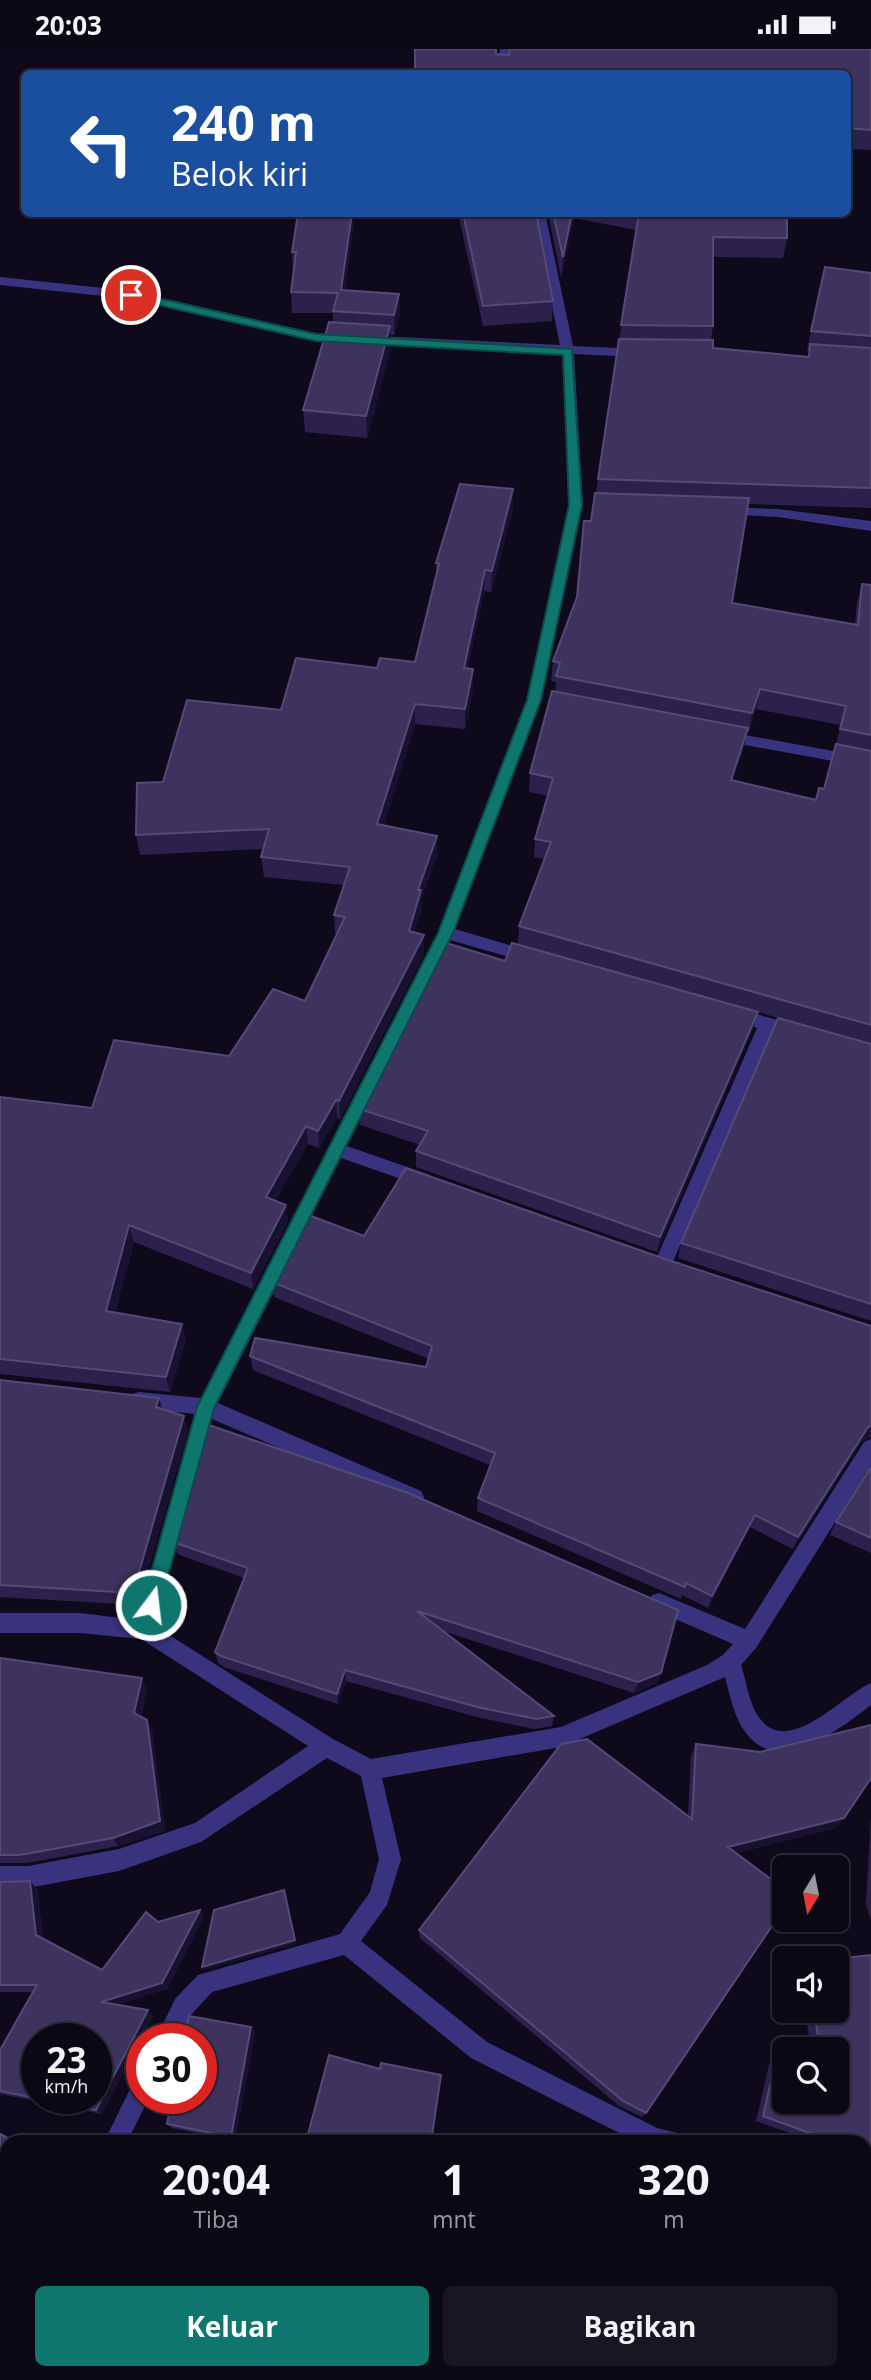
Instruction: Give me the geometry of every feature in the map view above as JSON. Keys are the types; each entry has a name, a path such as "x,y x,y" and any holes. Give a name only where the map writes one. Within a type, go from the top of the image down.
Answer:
{"street":[{"path":"502,70 505,51 540,49"},
{"path":"144,1630 206,1407 446,933 541,701 582,505 568,352 540,217"},
{"path":"0,281 131,295 316,337 568,352 647,353"},
{"path":"710,510 778,513 871,526"},
{"path":"709,733 871,763"},
{"path":"446,933 553,963"},
{"path":"713,1009 819,1038"},
{"path":"663,1263 767,1024"},
{"path":"335,1149 440,1185"},
{"path":"123,1398 206,1407 433,1505"},
{"path":"871,1448 733,1670 754,1727 767,1738 786,1741 807,1737 871,1693"},
{"path":"635,1592 749,1641"},
{"path":"0,1623 80,1623 144,1630 327,1746 370,1770 561,1737 714,1672 733,1670"},
{"path":"0,1877 28,1877 119,1860 201,1832 327,1746"},
{"path":"175,2023 183,2007 206,1983 347,1943 379,1897 390,1859 370,1770"},
{"path":"347,1943 479,2050 645,2135"},
{"path":"119,2135 129,2114"}],"building":[{"path":"415,49 496,49 496,54 509,55 510,49 871,49 871,130 851,128 851,70 415,70"},
{"path":"297,217 351,217 341,290 399,294 394,315 333,311 338,293 291,292 296,252 292,252"},
{"path":"464,217 537,217 553,301 483,306"},
{"path":"554,217 571,217 563,257"},
{"path":"638,217 787,217 787,238 713,237 713,326 621,325"},
{"path":"825,267 871,273 871,336 811,331"},
{"path":"329,322 390,326 366,416 303,410"},
{"path":"619,339 713,340 713,348 809,357 810,344 871,348 871,488 598,479"},
{"path":"460,484 513,489 492,571 485,570 464,668 473,669 465,709 415,704 377,824 437,836 418,890 421,890 409,931 424,935 339,1101 336,1100 318,1131 306,1126 266,1197 286,1205 251,1273 129,1225 106,1311 182,1324 166,1377 0,1359 0,1097 92,1108 114,1040 229,1056 273,989 305,1001 345,917 334,915 350,867 261,857 269,829 136,835 137,783 163,782 187,700 281,710 296,658 377,668 380,658 415,662 439,564 436,563"},
{"path":"595,493 749,498 732,603 858,625 862,584 871,585 871,735 840,729 846,706 760,689 752,713 556,676 560,663 553,661 577,597 584,521 591,521"},
{"path":"552,691 748,728 731,780 816,800 819,788 824,789 836,744 871,751 871,1025 519,926 551,842 535,839 553,778 530,773"},
{"path":"443,942 505,961 512,943 758,1012 660,1237 416,1151 428,1131 359,1109"},
{"path":"778,1018 871,1044 871,1304 681,1243"},
{"path":"406,1168 665,1259 871,1326 871,1426 798,1537 755,1515 712,1596 686,1583 685,1587 478,1498 495,1453 250,1356 255,1338 426,1367 432,1346 272,1282 306,1214 364,1236"},
{"path":"0,1380 159,1398 156,1407 184,1416 133,1593 0,1585"},
{"path":"206,1424 408,1493 678,1610 661,1673 638,1682 417,1611 554,1716 536,1719 477,1707 345,1670 337,1694 221,1656 215,1652 248,1568 173,1542"},
{"path":"871,1467 871,1538 836,1522"},
{"path":"0,1658 142,1678 134,1713 147,1720 160,1821 113,1838 20,1855 0,1855"},
{"path":"871,1725 871,1778 844,1818 728,1847 772,1880 772,1926 646,2113 623,2101 419,1930 561,1744 587,1739 692,1819 696,1744 760,1752"},
{"path":"30,1881 36,1935 102,1970 146,1912 158,1922 200,1910 162,1983 101,2002 148,2010 141,2023 126,2023 126,2052 112,2079 112,2023 21,2023 21,2095 0,2091 0,2050 37,1985 0,1985 0,1882"},
{"path":"284,1890 295,1940 202,1967 214,1910"},
{"path":"870,1955 871,2135 815,2135 763,2116 772,2077 772,2114 849,2114 849,2037 818,2037 816,2023 849,2023 849,1957"},
{"path":"189,2016 251,2027 231,2135 167,2124 169,2114 217,2114 217,2023 187,2023"},
{"path":"329,2055 380,2069 381,2063 441,2075 432,2135 308,2135"}],"route":[{"path":"131,295 316,337 568,352 576,505 534,700 446,933 206,1407 151,1605"}]}
